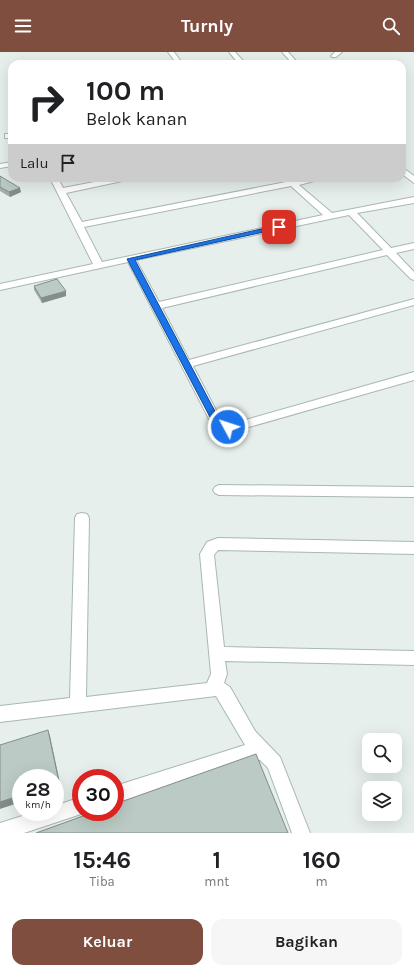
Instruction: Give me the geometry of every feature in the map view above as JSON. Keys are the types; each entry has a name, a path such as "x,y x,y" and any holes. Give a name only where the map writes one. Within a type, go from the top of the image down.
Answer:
{"street":[{"path":"170,52 177,60"},
{"path":"232,52 239,60"},
{"path":"285,52 292,60"},
{"path":"1,166 8,165"},
{"path":"406,173 414,181"},
{"path":"56,182 99,266"},
{"path":"61,191 107,182"},
{"path":"79,226 284,182"},
{"path":"290,182 330,216"},
{"path":"0,287 330,216 414,200"},
{"path":"351,212 414,277"},
{"path":"156,306 414,246"},
{"path":"131,259 215,419 222,427 235,427 414,376"},
{"path":"186,364 414,302"},
{"path":"219,490 414,492"},
{"path":"78,706 82,518"},
{"path":"0,714 207,692 216,686 219,674 207,554 212,546 218,544 414,548"},
{"path":"216,654 414,658"},
{"path":"216,686 224,692 249,737 274,763 301,833"},
{"path":"124,792 249,752 264,752"},
{"path":"0,832 72,809"}],"building":[{"path":"0,176 20,188 9,192 0,187"},
{"path":"57,279 66,291 41,298 34,286"},
{"path":"48,730 56,769 12,769 12,798 0,802 0,745"},
{"path":"256,754 288,833 36,833 72,820 124,821 124,801"}],"route":[{"path":"228,427 222,427 215,419 131,259 279,227"}]}
